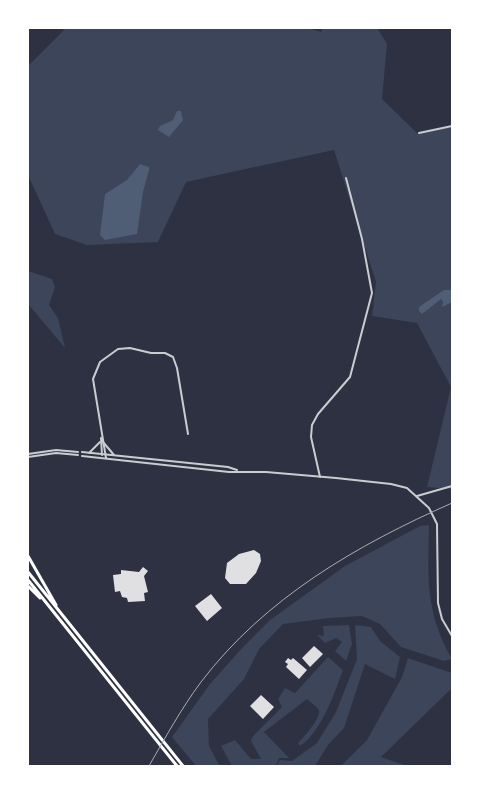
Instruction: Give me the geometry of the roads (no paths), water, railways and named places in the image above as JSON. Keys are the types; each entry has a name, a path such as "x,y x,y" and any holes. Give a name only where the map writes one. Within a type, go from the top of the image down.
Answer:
{"highway":[{"path":"28,556 60,613"},
{"path":"28,572 156,735 176,765"},
{"path":"28,580 62,624"},
{"path":"28,586 183,766"}],"street":[{"path":"418,133 452,126"},
{"path":"320,476 310,437 312,425 318,414 350,377 372,293 362,239 346,178"},
{"path":"106,458 93,384 94,372 104,357 124,348 151,353 165,353 173,358 177,368 188,434"},
{"path":"89,453 102,442"},
{"path":"102,442 102,458"},
{"path":"102,442 115,455"},
{"path":"28,454 43,452 78,452 77,455 43,452 28,458"},
{"path":"82,452 228,467 239,471"},
{"path":"82,456 229,472 320,476 391,484 406,488 429,508 437,524 438,603 442,619 452,636"},
{"path":"417,496 452,486"}],"railway":[{"path":"149,766 180,713 201,682 226,652 254,624 283,600 348,556 417,519 452,503"}]}
